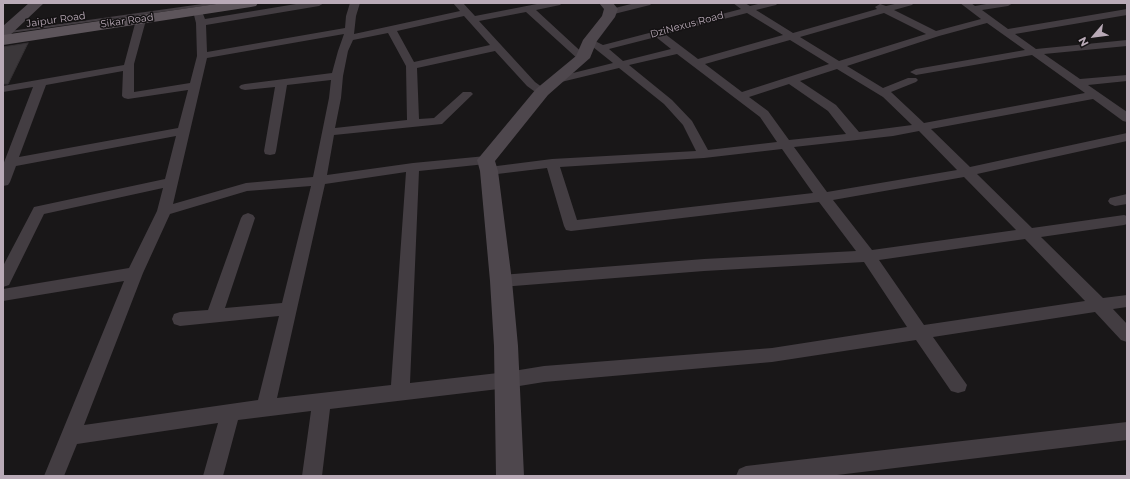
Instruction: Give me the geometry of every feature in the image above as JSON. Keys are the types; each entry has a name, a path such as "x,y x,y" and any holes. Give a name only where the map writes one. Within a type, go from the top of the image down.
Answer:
{"main road":[{"name":"Jaipur Road","path":"4,33 181,3"},
{"name":"Sikar Road","path":"4,33 141,20 200,17 251,3"}],"street":[{"path":"4,33 37,3"},
{"path":"54,476 135,273 164,211 182,131 202,56 200,17 319,3"},
{"path":"266,407 319,181 335,98 337,76 349,34 355,3"},
{"path":"458,3 530,84 550,86 679,50"},
{"path":"202,56 391,29 469,16 529,9 557,3"},
{"path":"510,476 507,380 501,281 487,165 503,141 550,86 592,49 608,7 647,3"},
{"name":"DziNexus Road","path":"592,49 657,33 743,6 773,3"},
{"path":"871,3 935,34"},
{"path":"696,63 909,3"},
{"path":"965,3 1126,117"},
{"path":"974,10 1008,3"},
{"path":"743,6 882,92 967,172 1127,335"},
{"path":"529,9 592,49 623,65 668,102 688,124 704,154"},
{"path":"1006,32 1127,12"},
{"path":"141,20 136,33 129,67 128,96 194,86"},
{"path":"740,96 837,64 935,34 988,20"},
{"path":"391,29 411,66 413,124"},
{"path":"657,33 764,114 823,197 868,256 920,333 958,385"},
{"path":"882,92 914,76 1034,52 1127,43"},
{"path":"411,66 497,47"},
{"path":"3,89 129,67"},
{"path":"245,87 337,76"},
{"path":"1077,83 1127,78"},
{"path":"791,80 832,108 855,136"},
{"path":"3,182 41,82"},
{"path":"270,150 282,82"},
{"path":"329,132 438,121 467,94"},
{"path":"164,211 246,187 319,181 413,167 552,163 704,154 922,128 1094,95"},
{"path":"11,163 182,131"},
{"path":"552,163 571,226 823,197 967,172 1127,137"},
{"path":"400,392 413,167"},
{"path":"3,281 39,210 171,182"},
{"path":"214,316 248,218"},
{"path":"501,281 704,265 868,256 1124,220"},
{"path":"3,295 135,273"},
{"path":"70,436 266,407 507,380 544,374 772,356 1127,301"},
{"path":"180,319 289,309"},
{"path":"312,476 322,401"},
{"path":"213,476 230,412"},
{"path":"746,476 858,470 1127,431"}],"lane":[{"path":"4,33 218,3"}],"building":[{"path":"28,43 8,84 3,84 3,47"}]}
